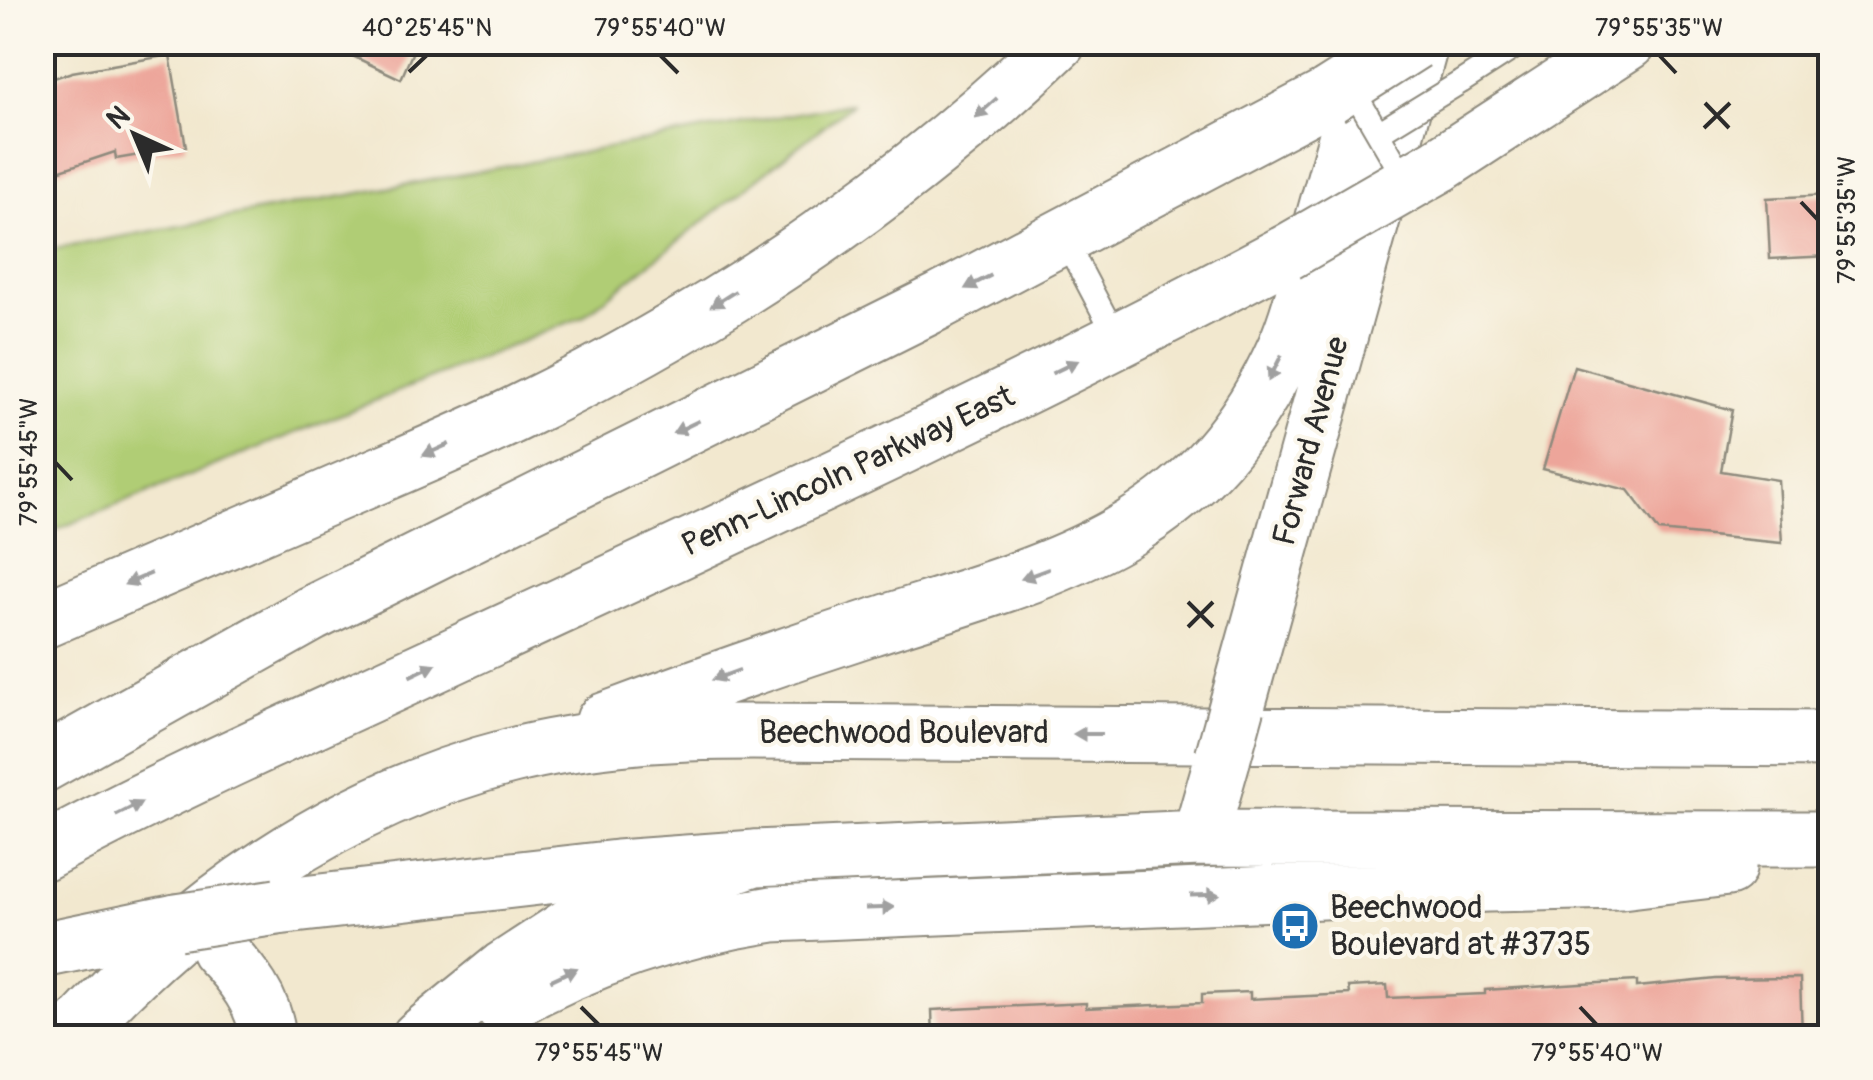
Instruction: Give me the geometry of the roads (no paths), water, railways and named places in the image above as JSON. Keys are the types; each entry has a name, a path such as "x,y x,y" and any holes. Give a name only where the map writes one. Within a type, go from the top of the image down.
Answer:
{"main road":[{"path":"42,621 520,412 632,354 830,230 957,132 1058,42"},
{"path":"42,765 311,614 1064,238 1350,74 1417,42"},
{"name":"Forward Avenue","path":"1200,838 1417,42"},
{"name":"Penn-Lincoln Parkway East","path":"42,854 168,789 833,480 1118,342 1286,254 1423,174 1628,42"},
{"path":"513,756 740,670 1053,567 1120,536 1176,495 1202,471 1248,414 1286,346 1299,310 1350,74"},
{"path":"42,726 311,614"},
{"name":"Beechwood Boulevard","path":"70,1038 170,937 264,868 340,824 399,796 513,756 643,735 700,732 1830,739"},
{"path":"42,950 198,936 277,907 617,868 755,858 1200,838 1830,839"},
{"path":"448,1038 584,964 679,932 773,914 1621,882 1830,855"},
{"path":"419,1038 504,968 573,924 614,904 755,858"},
{"path":"198,936 251,988 262,1010 268,1038"}],"lane":[{"path":"1378,133 1523,42"},
{"path":"1350,74 1378,133 1423,174"},
{"path":"1064,238 1118,342"}],"place":[{"name":"Beechwood Boulevard at #3735","path":"1295,926"}]}
